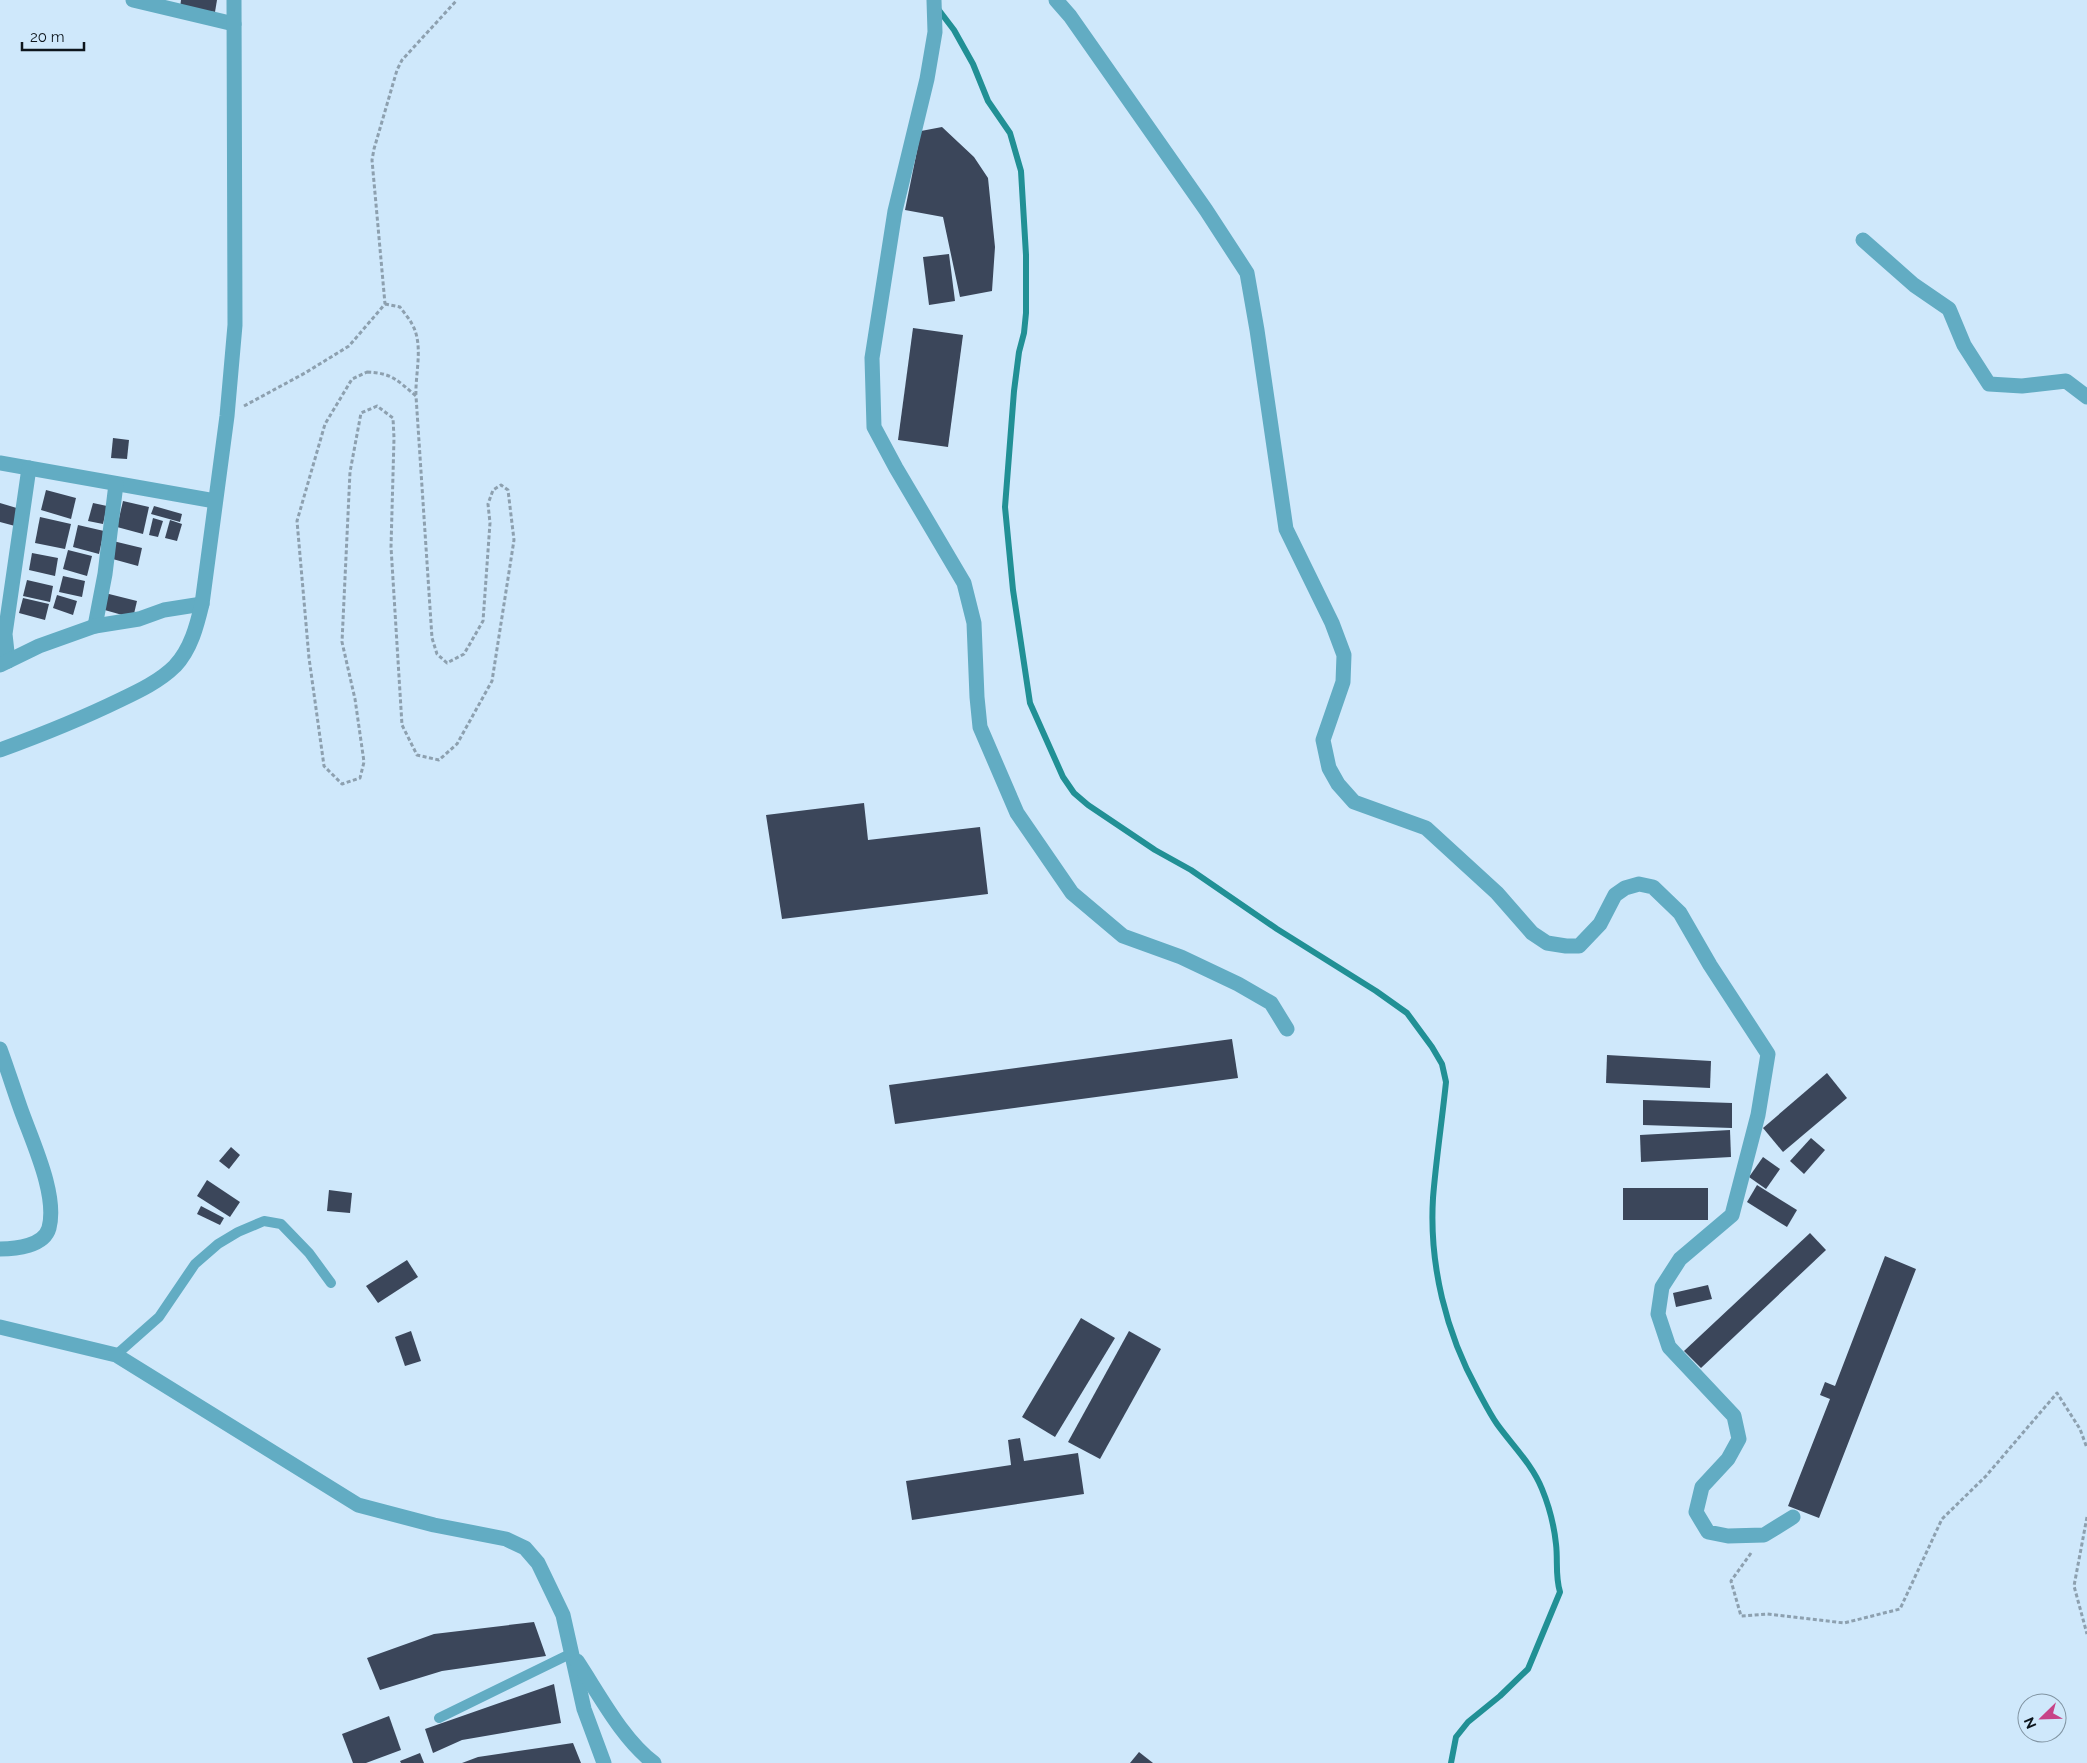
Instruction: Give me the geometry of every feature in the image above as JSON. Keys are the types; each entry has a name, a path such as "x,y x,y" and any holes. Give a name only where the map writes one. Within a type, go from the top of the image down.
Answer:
{"street":[{"path":"133,0 234,24"},
{"path":"0,750 59,728 148,687 175,666 194,634 202,604 228,416 235,325 234,0"},
{"path":"934,0 935,32 927,80 895,211 872,358 874,427 964,583 974,623 980,727 1018,813 1066,884 1072,892 1123,936 1181,957 1238,984 1271,1003 1287,1029"},
{"path":"1056,0 1070,16 1247,273 1286,529 1332,623 1344,655 1343,682 1323,740 1329,768 1338,784 1354,802 1426,828 1497,893 1532,933 1547,943 1579,946 1600,924 1615,895 1624,888 1639,884 1653,887 1680,913 1710,966 1768,1054 1758,1115 1732,1215 1680,1259 1662,1287 1658,1314 1669,1347 1734,1416 1739,1439 1728,1459 1702,1487 1696,1512 1708,1532 1728,1536 1764,1535 1793,1517"},
{"path":"1863,240 1914,285 1948,309 1964,345 1988,384 2022,386 2066,381 2087,397"},
{"path":"0,463 215,502"},
{"path":"29,468 5,634 4,663 39,646 95,626 139,619 164,610 202,604"},
{"path":"95,626 105,574 116,484"},
{"path":"0,1049 44,1174 51,1210 49,1230 35,1244 13,1249 0,1249"},
{"path":"0,1327 116,1355 358,1505 434,1524 506,1539 525,1548 538,1563 563,1615 584,1709 604,1763"},
{"path":"572,1653 616,1720 642,1754 654,1763"}],"lane":[{"path":"116,1355 159,1317 195,1264 218,1244 238,1232 264,1221 281,1224 309,1253 330,1283"},
{"path":"439,1718 572,1653"}],"path":[{"path":"228,416 349,346 385,304 372,160 374,149 397,70 402,60 456,0"},
{"path":"385,304 400,307 413,325 418,345 415,382 416,396 432,638 437,654 447,663 464,654 483,621 490,523 488,504 493,490 501,485 508,490 514,540 492,682 457,744 438,760 417,755 402,725 391,547 393,418 377,406 361,413 350,472 342,642 355,699 364,762 360,778 342,784 324,766 309,658 297,521 325,424 352,379 367,372 384,373 397,380 416,396"},
{"path":"1764,1535 1731,1581 1740,1616 1767,1614 1844,1623 1900,1609 1942,1519 1986,1476 2057,1392 2080,1430 2087,1448"},
{"path":"2087,1517 2074,1586 2087,1634"}],"building":[{"path":"181,0 217,0 215,12 180,8"},
{"path":"942,127 974,157 988,178 995,247 992,291 960,297 943,217 905,210 921,131"},
{"path":"949,254 955,301 929,305 923,257"},
{"path":"913,328 963,335 948,447 898,440"},
{"path":"113,438 129,440 127,459 111,458"},
{"path":"46,490 76,498 71,519 41,510"},
{"path":"123,501 149,507 143,534 117,527"},
{"path":"0,503 20,509 15,526 0,522"},
{"path":"93,503 107,506 103,524 88,521"},
{"path":"154,506 182,514 180,522 151,514"},
{"path":"40,517 71,524 65,549 35,543"},
{"path":"153,518 163,521 158,537 149,535"},
{"path":"170,520 182,524 177,541 165,538"},
{"path":"78,525 104,531 99,554 73,547"},
{"path":"113,541 142,548 138,566 109,558"},
{"path":"68,550 92,556 87,576 63,569"},
{"path":"32,553 58,558 55,576 29,570"},
{"path":"63,576 85,581 82,597 59,592"},
{"path":"27,580 53,586 50,602 23,596"},
{"path":"105,593 137,601 133,618 101,609"},
{"path":"57,595 77,601 73,615 53,608"},
{"path":"23,598 49,604 45,620 19,613"},
{"path":"864,803 868,840 980,827 988,894 782,919 766,815"},
{"path":"1232,1039 1238,1078 895,1124 889,1085"},
{"path":"1607,1055 1711,1061 1710,1088 1606,1083"},
{"path":"1827,1073 1847,1098 1783,1152 1763,1128"},
{"path":"1643,1100 1732,1103 1732,1128 1643,1125"},
{"path":"1730,1130 1731,1157 1641,1162 1640,1135"},
{"path":"1811,1138 1825,1150 1804,1174 1790,1161"},
{"path":"231,1147 240,1155 229,1169 219,1161"},
{"path":"1763,1157 1780,1169 1766,1189 1749,1177"},
{"path":"207,1180 240,1202 230,1217 197,1196"},
{"path":"1757,1185 1797,1210 1787,1227 1747,1202"},
{"path":"1623,1188 1708,1188 1708,1220 1623,1220"},
{"path":"329,1190 352,1193 350,1213 327,1211"},
{"path":"201,1206 224,1218 220,1225 197,1214"},
{"path":"1810,1233 1826,1250 1701,1368 1684,1351"},
{"path":"1885,1256 1916,1269 1819,1518 1788,1506 1830,1399 1820,1395 1825,1382 1835,1386"},
{"path":"407,1260 418,1277 378,1303 366,1286"},
{"path":"1708,1285 1712,1299 1676,1307 1673,1293"},
{"path":"1081,1318 1115,1338 1055,1437 1022,1417"},
{"path":"411,1331 421,1361 405,1366 395,1337"},
{"path":"1129,1331 1161,1349 1100,1459 1068,1442"},
{"path":"1020,1438 1024,1461 1078,1453 1084,1494 912,1520 906,1481 1011,1465 1008,1440"},
{"path":"534,1622 546,1656 442,1671 380,1690 367,1658 434,1634"},
{"path":"554,1684 561,1723 462,1740 433,1753 425,1729"},
{"path":"389,1716 401,1750 366,1763 353,1763 342,1734"},
{"path":"573,1743 581,1763 462,1763 478,1757"},
{"path":"1139,1752 1153,1763 1130,1763"},
{"path":"420,1753 424,1763 401,1763 400,1761"}],"waterway":[{"path":"938,9 954,30 973,64 988,101 1010,133 1021,171 1026,255 1026,313 1014,391 1005,507 1013,590 1030,703 1063,777 1074,793 1088,805 1155,850 1191,870 1277,929 1376,991 1407,1013 1442,1064 1446,1082 1434,1184 1432,1223 1437,1273 1442,1298 1457,1346 1478,1391 1494,1420 1527,1463 1542,1489 1554,1530 1560,1592 1528,1669 1500,1696 1468,1722 1456,1737 1451,1763"}]}
